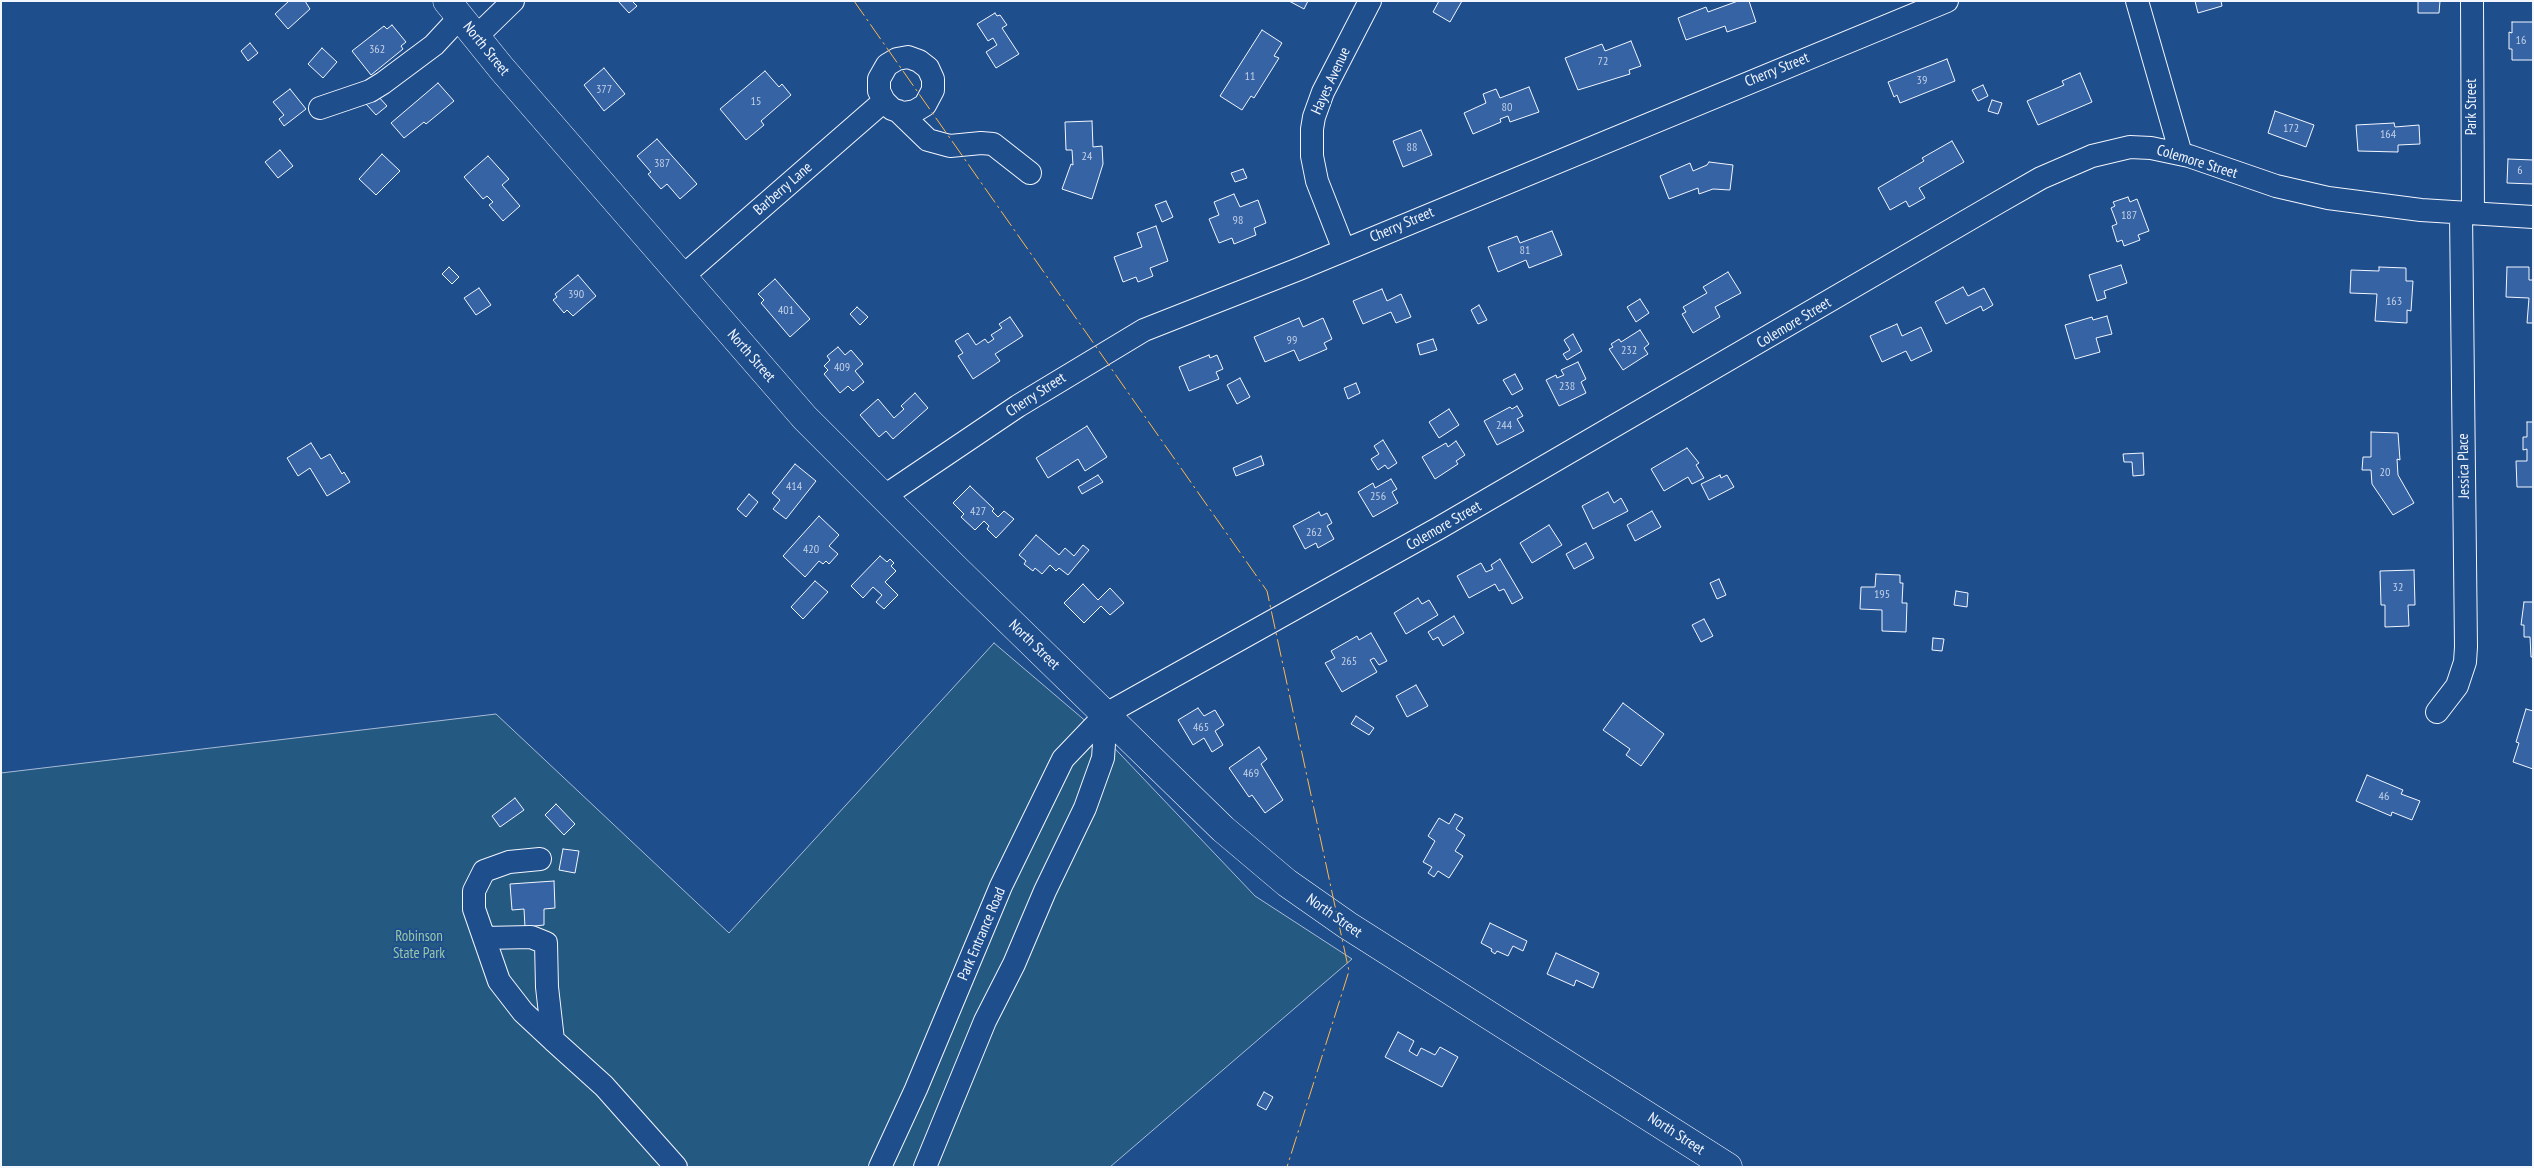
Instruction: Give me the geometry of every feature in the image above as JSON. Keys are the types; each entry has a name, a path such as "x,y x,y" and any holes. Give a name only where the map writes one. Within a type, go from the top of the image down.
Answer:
{"main road":[{"name":"North Street","path":"461,19 805,418 883,497 1223,829 1287,883 1395,957 1728,1167"}],"street":[{"path":"320,108 370,91 383,83 434,45 461,19 513,1"},
{"name":"Hayes Avenue","path":"1344,250 1317,181 1312,156 1312,129 1314,117 1323,92 1370,1"},
{"name":"Cherry Street","path":"883,497 1018,406 1121,342 1162,322 1344,250 1947,1"},
{"path":"2137,1 2181,154"},
{"name":"Park Street","path":"2467,213 2472,1"},
{"name":"Barberry Lane","path":"682,276 891,106 928,140 950,146 981,143 993,144 1030,173"},
{"name":"Colemore Street","path":"1106,714 1440,528 2041,178 2092,156 2118,149 2146,147 2181,154 2233,173 2302,193 2381,206 2533,217"},
{"name":"Jessica Place","path":"2437,712 2457,686 2465,662 2466,647 2467,213"},
{"path":"925,1167 985,1021 1014,964 1085,808 1103,758 1106,714"},
{"name":"Park Entrance Road","path":"880,1167 916,1089 1002,886 1063,759 1106,714"},
{"path":"540,859 509,862 484,871 474,891 474,909 499,981 523,1012 604,1086 676,1167"},
{"path":"484,938 531,938 546,943 547,987 553,1040"}],"green space":[{"name":"Robinson State Park","path":"994,643 1102,735 1255,896 1352,959 1110,1167 1,1167 1,773 496,714 729,933"}],"building":[{"path":"289,1 305,1 310,9 288,29 275,14"},
{"path":"618,1 632,1 637,6 629,13"},
{"path":"1289,1 1308,1 1304,9"},
{"path":"1439,1 1462,1 1450,22 1433,12"},
{"path":"1738,1 1749,1 1756,22 1727,32 1725,26 1686,40 1678,18 1706,7 1708,12"},
{"path":"2195,1 2221,1 2222,6 2198,13"},
{"path":"2418,1 2440,1 2439,13 2418,13"},
{"path":"995,13 997,16 1000,15 1007,25 1002,28 1019,54 996,68 986,52 997,45 993,38 988,41 977,24"},
{"path":"2512,22 2533,22 2533,60 2512,60 2512,49 2509,49 2509,32 2512,33"},
{"path":"392,25 406,42 401,46 403,49 371,75 352,51 384,26 387,29"},
{"path":"1262,30 1282,43 1274,56 1279,58 1254,98 1251,96 1242,110 1220,96"},
{"path":"1631,41 1641,66 1629,70 1630,74 1578,90 1565,58 1602,44 1605,51"},
{"path":"250,43 258,53 248,61 241,51"},
{"path":"322,48 337,62 323,78 308,64"},
{"path":"1947,59 1955,81 1900,103 1897,95 1894,97 1888,82"},
{"path":"604,68 625,94 604,111 584,85"},
{"path":"765,71 779,87 782,84 791,95 761,121 764,125 746,140 720,109"},
{"path":"2080,73 2092,102 2038,125 2027,101 2064,85 2062,81"},
{"path":"438,83 454,101 426,124 424,122 404,138 391,123"},
{"path":"1983,85 1988,96 1978,101 1972,90"},
{"path":"1529,87 1539,112 1510,122 1508,116 1500,119 1501,122 1473,134 1464,113 1486,103 1483,94 1496,89 1500,98"},
{"path":"290,89 306,109 284,126 279,119 284,115 273,102"},
{"path":"377,95 387,106 376,115 366,104"},
{"path":"1992,100 2002,103 1998,114 1988,111"},
{"path":"2275,111 2314,125 2306,147 2268,133"},
{"path":"1092,121 1093,147 1102,146 1103,164 1092,199 1062,189 1071,164 1073,165 1072,150 1066,150 1065,122"},
{"path":"2394,123 2395,127 2419,125 2420,144 2398,145 2398,152 2358,151 2356,125"},
{"path":"1421,130 1432,155 1403,167 1393,141"},
{"path":"657,139 697,184 680,199 667,184 661,189 648,174 651,172 637,156"},
{"path":"1952,141 1964,162 1919,188 1925,198 1909,207 1906,201 1890,210 1878,188 1924,161 1922,158"},
{"path":"280,150 293,166 278,178 265,162"},
{"path":"382,154 400,171 376,195 359,179"},
{"path":"488,156 509,179 502,185 520,206 503,221 489,205 493,202 487,196 483,199 464,177"},
{"path":"2508,159 2533,160 2533,184 2507,183"},
{"path":"1709,162 1733,165 1730,190 1713,189 1699,194 1698,188 1669,199 1660,176 1690,163 1693,171 1707,165"},
{"path":"1243,169 1247,178 1235,182 1231,173"},
{"path":"1234,194 1240,207 1258,200 1266,223 1254,228 1256,235 1234,244 1232,238 1219,243 1209,219 1219,215 1214,202"},
{"path":"2128,197 2130,202 2137,199 2149,231 2138,235 2140,240 2124,246 2122,240 2117,242 2112,226 2117,224 2111,208 2115,206 2113,202"},
{"path":"1166,201 1173,217 1162,222 1155,205"},
{"path":"1156,226 1168,261 1150,268 1153,276 1138,282 1136,277 1123,282 1114,257 1142,247 1137,233"},
{"path":"1552,231 1562,255 1529,268 1526,260 1498,272 1488,247 1517,236 1520,243"},
{"path":"2121,265 2127,283 2104,291 2106,298 2097,301 2089,275"},
{"path":"449,267 459,277 452,284 442,274"},
{"path":"2379,267 2406,268 2406,281 2413,281 2411,311 2407,310 2407,323 2375,321 2377,294 2350,293 2351,270 2379,271"},
{"path":"2507,267 2529,267 2529,280 2533,280 2533,323 2527,323 2529,298 2506,297"},
{"path":"1728,272 1741,293 1715,307 1720,317 1693,333 1682,314 1686,312 1683,307 1707,293 1703,287"},
{"path":"578,275 596,296 573,316 567,310 564,313 553,300 557,297 555,294"},
{"path":"775,279 810,319 790,337 761,303 764,300 758,294"},
{"path":"1963,287 1968,296 1984,288 1993,305 1983,311 1981,306 1946,324 1935,302"},
{"path":"479,288 491,305 476,315 464,298"},
{"path":"1382,289 1387,301 1401,294 1411,317 1396,323 1391,312 1363,324 1353,301"},
{"path":"1640,299 1649,313 1636,322 1627,307"},
{"path":"1479,305 1487,320 1478,324 1471,310"},
{"path":"857,307 868,317 860,325 850,314"},
{"path":"2107,316 2112,334 2096,338 2100,352 2075,359 2065,325 2092,317 2093,320"},
{"path":"1010,317 1023,336 995,354 1000,361 973,379 958,356 963,353 955,341 968,333 976,345 985,339 988,343 994,339 991,335 1002,328 999,324"},
{"path":"1299,318 1303,327 1323,318 1332,339 1324,343 1327,349 1299,361 1294,350 1265,362 1254,337"},
{"path":"1897,324 1902,336 1921,327 1932,351 1911,361 1906,351 1882,362 1870,336"},
{"path":"1640,330 1649,344 1644,348 1648,354 1623,370 1609,349 1613,347 1611,344 1619,339 1621,342"},
{"path":"1573,334 1582,351 1567,360 1563,354 1570,350 1564,340"},
{"path":"1433,339 1437,350 1420,355 1417,344"},
{"path":"838,347 845,355 851,350 863,364 855,371 864,382 853,391 848,386 840,393 824,374 828,370 824,366 830,360 827,356"},
{"path":"1209,355 1210,358 1217,355 1223,369 1216,372 1219,379 1189,391 1179,367"},
{"path":"1578,362 1586,379 1581,382 1586,393 1559,406 1546,380 1556,375 1557,378 1564,375 1561,370"},
{"path":"1515,374 1523,389 1512,395 1503,380"},
{"path":"1240,378 1250,397 1237,404 1227,385"},
{"path":"1356,383 1360,393 1348,399 1344,388"},
{"path":"915,393 928,408 893,439 886,431 879,437 860,415 878,399 894,418 904,409 901,406"},
{"path":"1517,406 1523,416 1517,419 1524,431 1497,445 1484,421 1510,407 1512,409"},
{"path":"1449,409 1459,425 1439,438 1429,422"},
{"path":"2527,422 2533,422 2533,487 2517,487 2516,461 2527,461 2527,449 2523,450 2523,437 2527,437"},
{"path":"1087,426 1107,457 1085,471 1078,459 1048,478 1036,458"},
{"path":"2371,432 2398,433 2400,460 2397,459 2398,475 2414,503 2393,515 2372,484 2371,470 2362,470 2363,457 2371,457"},
{"path":"1383,440 1397,463 1388,469 1385,465 1378,470 1371,459 1379,454 1374,446"},
{"path":"1456,441 1465,455 1456,461 1458,464 1435,479 1422,457 1446,443 1448,447"},
{"path":"311,443 321,459 330,454 342,474 344,472 350,482 327,496 310,468 298,476 287,458"},
{"path":"1687,448 1699,463 1696,465 1704,478 1692,484 1688,477 1664,491 1651,469"},
{"path":"2143,453 2144,475 2133,476 2132,462 2124,462 2123,454"},
{"path":"1261,456 1264,465 1236,476 1233,468"},
{"path":"795,464 816,481 786,519 773,509 780,500 772,493"},
{"path":"1098,475 1103,482 1082,494 1078,487"},
{"path":"1720,475 1721,478 1727,475 1734,487 1709,500 1701,484"},
{"path":"1391,479 1397,489 1392,492 1398,503 1373,517 1358,492 1373,483 1375,488"},
{"path":"970,486 994,509 992,511 998,517 1004,511 1014,519 996,538 987,529 989,526 984,521 975,530 961,517 964,514 953,503"},
{"path":"1608,492 1614,503 1621,498 1628,511 1593,529 1582,506"},
{"path":"749,494 758,502 746,517 737,509"},
{"path":"1652,511 1661,527 1635,541 1627,525"},
{"path":"1319,512 1321,516 1327,513 1332,523 1327,526 1334,539 1318,548 1316,543 1305,549 1293,526"},
{"path":"819,516 839,535 829,546 838,554 829,564 826,561 823,564 819,561 805,577 783,556"},
{"path":"1549,525 1562,545 1532,563 1520,543"},
{"path":"1036,535 1059,555 1065,548 1074,556 1083,545 1089,550 1068,575 1059,568 1056,571 1050,565 1042,574 1035,568 1033,571 1024,564 1026,561 1019,555"},
{"path":"1586,543 1594,558 1574,569 1566,554"},
{"path":"880,556 887,562 890,559 894,563 891,566 896,571 885,582 898,595 884,609 876,602 882,595 873,587 863,598 851,586"},
{"path":"1500,559 1523,598 1512,604 1504,589 1499,591 1495,584 1469,598 1457,576 1481,563 1486,572 1493,569 1491,565"},
{"path":"2414,570 2415,605 2408,605 2409,626 2385,627 2385,605 2381,605 2380,571"},
{"path":"1876,574 1900,575 1900,583 1903,583 1902,603 1907,603 1906,632 1882,631 1882,610 1860,609 1861,587 1875,587"},
{"path":"1719,579 1726,595 1717,599 1710,583"},
{"path":"815,581 828,592 803,619 791,607"},
{"path":"1083,584 1098,600 1110,588 1124,603 1110,615 1101,606 1084,623 1064,603"},
{"path":"1956,591 1968,593 1967,607 1954,605"},
{"path":"1418,598 1422,604 1429,600 1438,615 1406,634 1394,613"},
{"path":"2524,602 2533,602 2533,657 2531,657 2530,637 2524,637 2524,625 2521,625"},
{"path":"1454,616 1464,633 1443,646 1438,637 1433,640 1428,632"},
{"path":"1704,619 1713,636 1701,642 1692,625"},
{"path":"1371,633 1387,661 1379,665 1374,658 1370,660 1377,672 1342,692 1325,663 1335,658 1331,651 1357,636 1359,640"},
{"path":"1933,638 1944,639 1942,651 1932,650"},
{"path":"1416,685 1428,706 1407,717 1396,696"},
{"path":"1623,703 1664,734 1641,766 1626,755 1630,749 1603,730"},
{"path":"1198,708 1204,716 1215,710 1224,725 1215,731 1223,745 1212,752 1204,738 1193,745 1178,720"},
{"path":"2526,709 2533,711 2533,769 2513,762 2519,743 2516,742"},
{"path":"1356,716 1374,728 1369,735 1351,724"},
{"path":"1259,747 1267,759 1261,764 1283,800 1265,813 1252,795 1249,797 1229,768"},
{"path":"2367,775 2403,790 2401,794 2420,801 2412,820 2392,812 2391,816 2356,801"},
{"path":"515,798 524,810 500,827 492,816"},
{"path":"556,804 575,824 564,835 545,815"},
{"path":"1455,814 1463,818 1456,829 1465,835 1455,851 1463,856 1449,878 1438,871 1434,877 1428,873 1432,867 1423,862 1435,841 1428,836 1439,818 1449,824"},
{"path":"563,849 579,851 575,873 559,870"},
{"path":"554,881 555,908 544,909 544,925 525,927 524,909 512,910 510,884"},
{"path":"1490,923 1527,941 1523,951 1513,946 1508,956 1497,951 1495,954 1491,951 1492,949 1481,943"},
{"path":"1556,953 1599,973 1593,988 1576,980 1574,986 1547,974"},
{"path":"1398,1032 1414,1041 1409,1051 1417,1056 1421,1048 1435,1055 1440,1047 1458,1057 1442,1087 1385,1057"},
{"path":"1264,1092 1273,1097 1266,1110 1257,1105"}],"power":[{"path":"854,1 1267,591 1349,971 1287,1167"}]}
